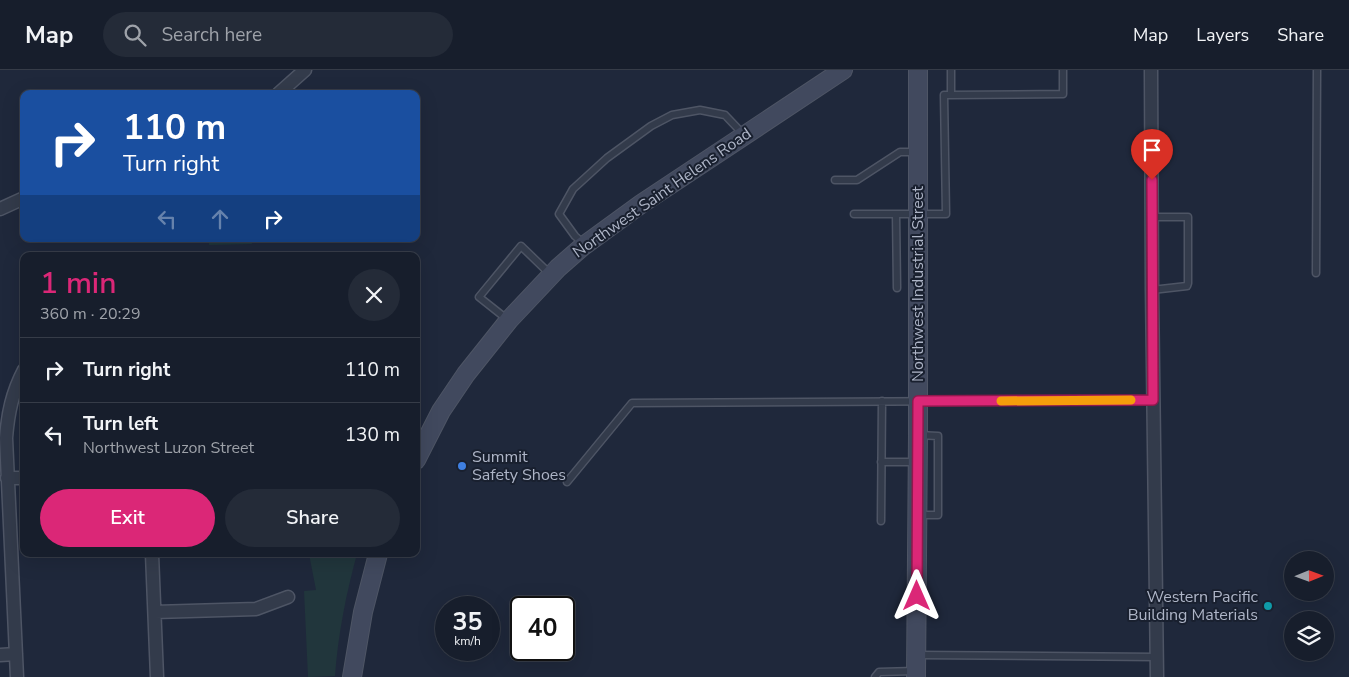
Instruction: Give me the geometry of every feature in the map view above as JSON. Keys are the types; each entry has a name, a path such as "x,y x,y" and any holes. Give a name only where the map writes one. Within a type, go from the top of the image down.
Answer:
{"main road":[{"name":"Northwest Saint Helens Road","path":"420,452 441,411 466,374 509,320 551,275 585,245 634,209 843,70"},
{"name":"Northwest Industrial Street","path":"916,668 918,70"},
{"path":"352,677 363,612 377,557"}],"street":[{"path":"282,90 305,70"},
{"path":"1151,70 1157,677"},
{"path":"0,209 20,200"},
{"path":"16,677 6,438 7,415 20,378"},
{"path":"7,478 20,478"},
{"path":"152,557 157,677"},
{"path":"155,612 256,609 288,597"},
{"path":"0,655 16,654"}],"lane":[{"path":"951,70 951,95"},
{"path":"854,214 946,214 944,95 1063,94 1063,70"},
{"path":"1316,272 1317,70"},
{"path":"585,245 575,236 559,214 573,189 606,158 651,126 672,115 700,110 726,115 744,135"},
{"path":"835,180 857,180 900,152 918,152"},
{"path":"896,214 897,288"},
{"path":"1152,217 1188,217 1188,284 1186,286 1152,290"},
{"path":"509,320 479,296 521,246 551,275"},
{"path":"567,482 632,402 1153,400"},
{"path":"881,521 882,401"},
{"path":"917,515 938,514 938,436 918,434"},
{"path":"881,462 918,462"},
{"path":"875,677 879,672 916,668 1157,657"}],"green space":[{"path":"209,242 252,242 252,244 209,245"},
{"path":"310,557 356,557 343,615 335,676 308,677 304,591 316,590"}],"slow traffic":[{"path":"1001,401 1131,400"}],"place":[{"name":"Summit Safety Shoes","path":"462,466"},
{"name":"Western Pacific Building Materials","path":"1268,606"}],"route":[{"path":"917,596 918,401 1153,400 1152,180"}]}
